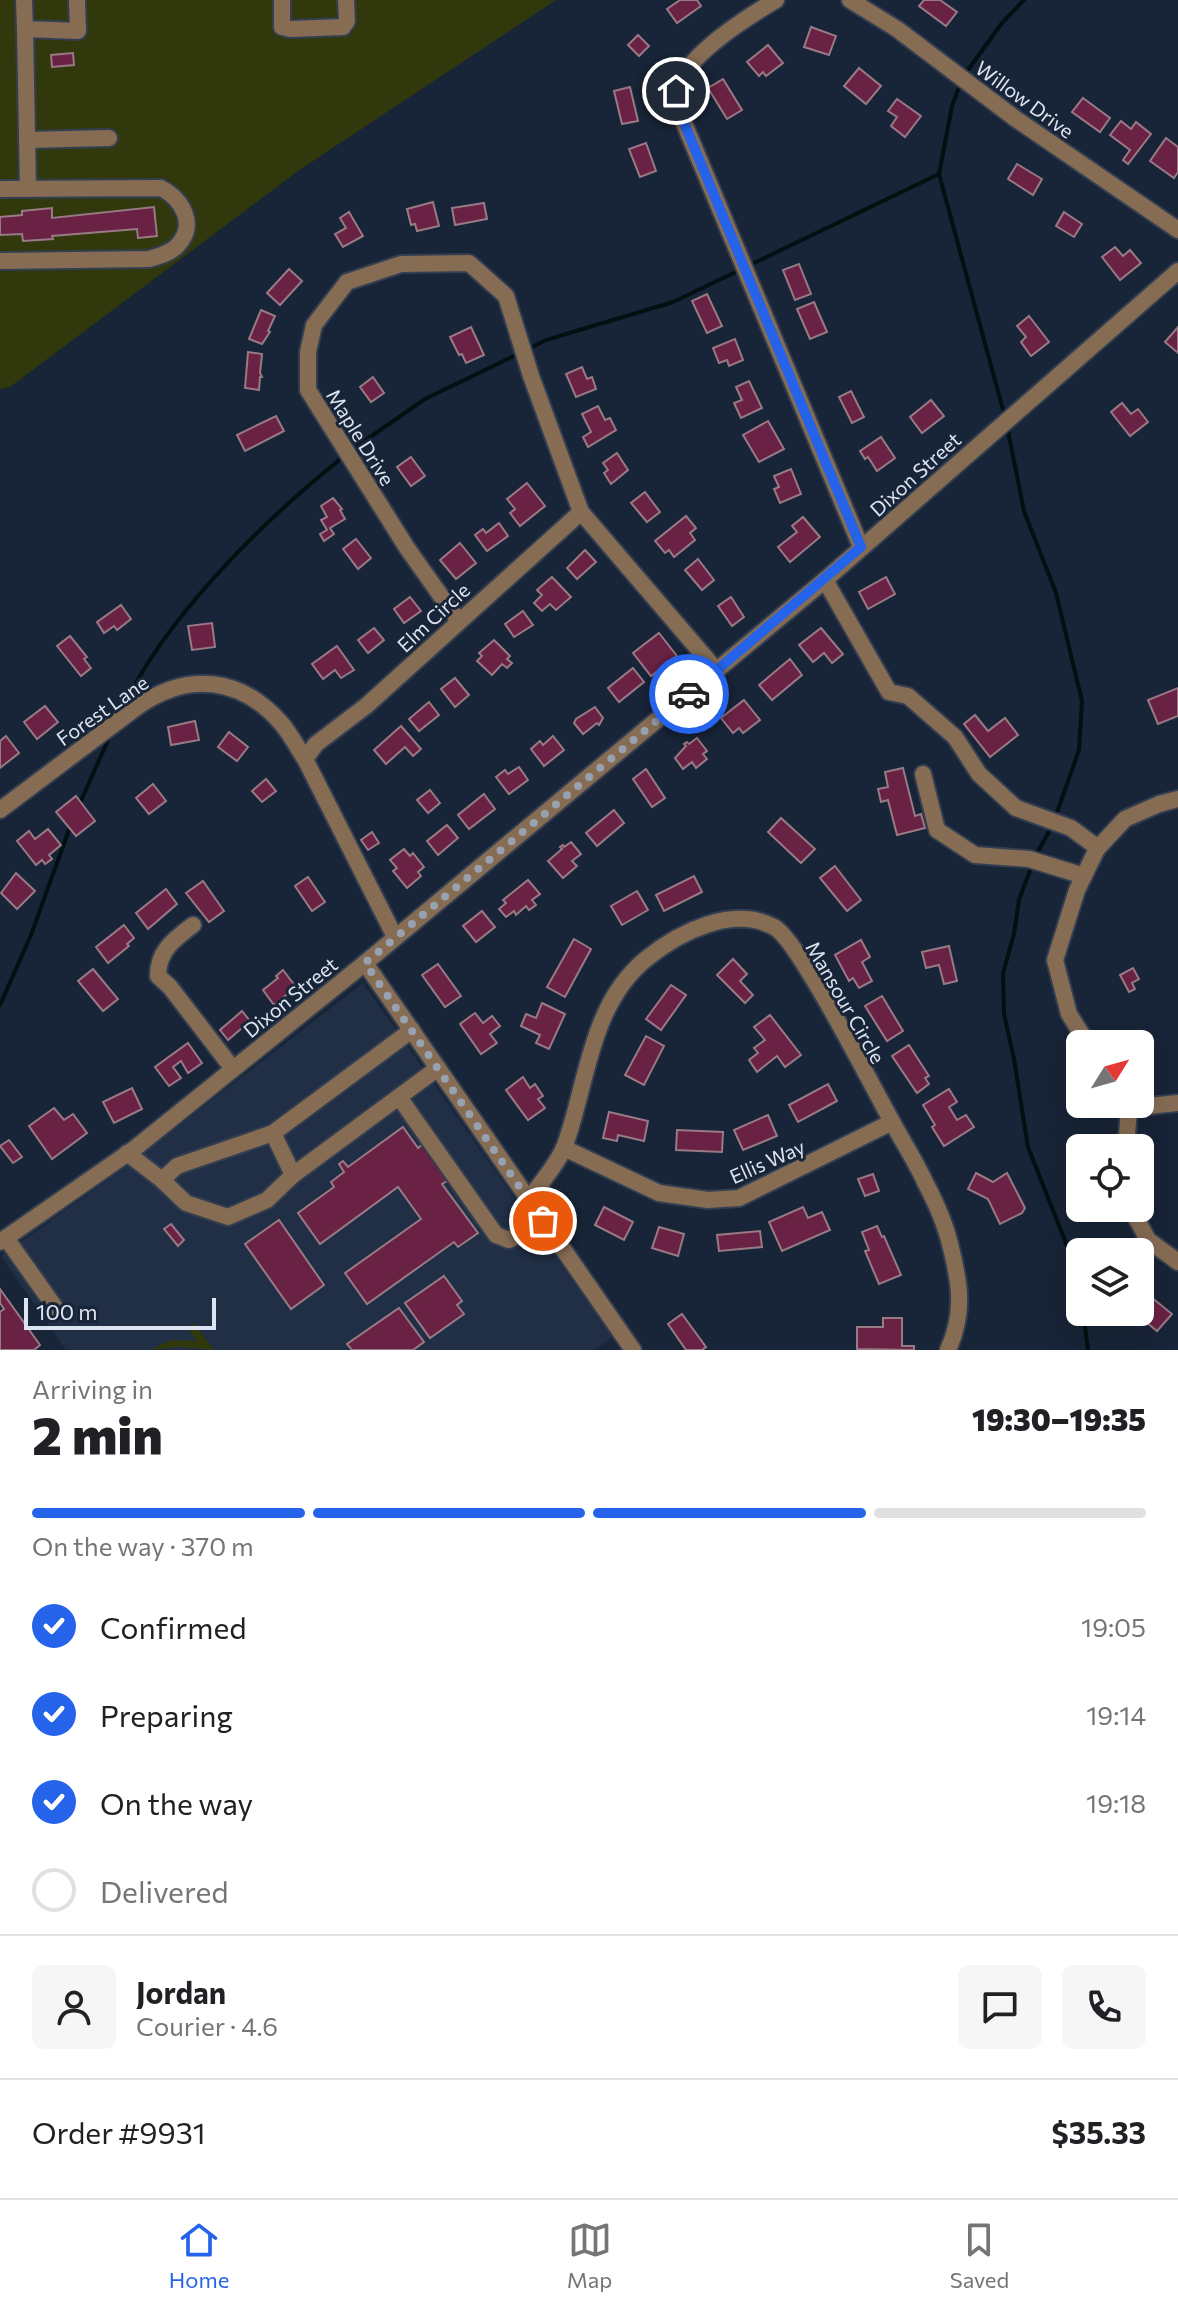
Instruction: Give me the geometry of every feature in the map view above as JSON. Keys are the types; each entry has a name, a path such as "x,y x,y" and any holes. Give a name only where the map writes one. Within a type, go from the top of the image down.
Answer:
{"street":[{"path":"24,0 28,188"},
{"path":"25,29 78,31 77,0"},
{"path":"282,0 282,27 290,29 343,27 347,21 346,0"},
{"path":"776,0 746,17 684,73 676,91 679,111 861,547"},
{"name":"Willow Drive","path":"850,0 897,29 1016,119 1178,230"},
{"path":"27,140 109,138"},
{"path":"0,189 161,188 174,194 187,220 178,246 149,259 0,261"},
{"name":"Maple Drive","path":"458,620 407,548 308,390 308,352 314,325 347,282 401,264 469,263 506,296 531,376 581,512"},
{"name":"Dixon Street","path":"3,1240 127,1153 365,963 825,580 1178,271"},
{"path":"581,512 717,671"},
{"name":"Elm Circle","path":"305,759 316,744 366,706 581,512"},
{"path":"825,580 889,692 908,696 955,737 979,774 1016,808 1071,828 1098,848"},
{"name":"Forest Lane","path":"0,810 154,695 176,685 202,683 229,687 250,695 282,723 305,759"},
{"path":"305,759 395,937"},
{"path":"923,774 937,830 975,855 1029,859 1084,876"},
{"path":"1079,1030 1069,1014 1055,960 1077,890 1098,848 1125,819 1178,799"},
{"name":"Mansour Circle","path":"529,1200 564,1148 599,1026 617,992 646,959 718,919 760,921 778,928 805,967 925,1181 950,1240 961,1293 954,1336 948,1350"},
{"path":"193,925 171,941 158,960 158,976 170,987 233,1069"},
{"path":"365,963 633,1350"},
{"path":"162,1180 177,1166 273,1133 412,1030"},
{"path":"127,1153 186,1203 228,1217 267,1200 293,1175 438,1068"},
{"path":"399,1097 496,1235 509,1240 543,1221"},
{"path":"1154,1104 1178,1103"},
{"name":"Ellis Way","path":"564,1148 659,1193 708,1200 739,1198 892,1122"},
{"path":"273,1133 293,1175"},
{"path":"1138,1222 1148,1240 1178,1262"},
{"path":"3,1240 57,1310"}],"shaded area":[{"path":"363,983 612,1337 595,1350 66,1350 1,1256 119,1172"}],"green space":[{"path":"0,0 556,0 298,171 10,387 0,389"},
{"path":"194,1323 214,1350 180,1347 150,1350 171,1340 197,1341 187,1328"}],"building":[{"path":"680,0 697,0 701,6 677,23 667,9"},
{"path":"924,0 940,0 957,12 946,26 919,6"},
{"path":"811,27 836,36 829,55 804,47"},
{"path":"638,35 649,46 639,56 628,45"},
{"path":"768,45 783,63 766,76 763,72 759,76 747,62"},
{"path":"73,53 74,65 52,67 51,55"},
{"path":"859,68 881,86 866,104 844,86"},
{"path":"723,79 742,110 727,119 708,88"},
{"path":"630,87 638,121 622,124 614,91"},
{"path":"1083,98 1110,118 1100,132 1072,112"},
{"path":"897,99 921,116 905,137 891,126 897,117 888,111"},
{"path":"1121,121 1131,129 1136,122 1151,134 1128,164 1123,160 1130,150 1110,135"},
{"path":"1166,138 1178,147 1178,172 1174,178 1150,161"},
{"path":"646,143 656,171 640,177 629,149"},
{"path":"1017,164 1042,179 1033,195 1008,179"},
{"path":"433,202 439,226 417,231 415,224 411,225 407,209"},
{"path":"484,203 487,219 455,225 452,208"},
{"path":"154,207 157,236 138,238 137,229 23,241 22,234 0,235 0,217 22,215 22,211 52,208 52,218"},
{"path":"349,212 363,236 343,247 335,234 346,228 340,218"},
{"path":"1064,212 1082,224 1074,237 1056,226"},
{"path":"1115,247 1123,256 1130,250 1141,263 1120,280 1102,257"},
{"path":"799,264 811,294 795,300 783,270"},
{"path":"289,269 302,281 280,305 267,293"},
{"path":"707,294 722,326 707,333 692,301"},
{"path":"814,302 827,332 810,339 797,309"},
{"path":"261,310 275,316 262,344 249,339"},
{"path":"1029,316 1049,342 1031,356 1021,342 1026,337 1017,326"},
{"path":"471,327 484,355 466,363 450,337"},
{"path":"1178,327 1178,353 1165,342"},
{"path":"735,339 743,360 729,366 727,360 719,363 713,348"},
{"path":"248,352 262,354 259,390 245,388"},
{"path":"582,367 587,379 592,377 596,389 576,397 566,374"},
{"path":"373,377 384,393 371,402 360,387"},
{"path":"749,381 762,408 741,418 734,403 742,400 736,387"},
{"path":"851,391 864,417 852,423 839,397"},
{"path":"931,400 944,416 922,433 910,417"},
{"path":"1122,403 1131,414 1138,409 1148,422 1130,436 1111,412"},
{"path":"598,406 605,420 610,418 616,430 588,447 583,437 591,432 582,414"},
{"path":"276,416 284,431 245,451 237,435"},
{"path":"768,421 784,449 759,462 743,435"},
{"path":"881,437 895,458 877,471 860,451"},
{"path":"617,453 628,470 611,484 604,473 608,470 603,463"},
{"path":"411,457 425,476 411,486 397,467"},
{"path":"791,469 801,494 780,503 774,489 779,487 774,476"},
{"path":"527,483 545,506 520,526 510,513 515,509 507,499"},
{"path":"645,492 660,512 647,522 631,503"},
{"path":"333,498 345,519 330,528 334,534 324,541 320,534 327,530 321,520 327,517 321,506"},
{"path":"686,516 696,528 690,533 695,540 674,557 669,550 665,553 655,541"},
{"path":"803,517 820,537 790,562 778,547 797,532 792,526"},
{"path":"499,523 508,536 487,551 475,535 483,529 486,533"},
{"path":"356,539 371,558 358,569 343,549"},
{"path":"460,543 476,563 456,579 440,560"},
{"path":"585,550 596,562 577,579 567,568"},
{"path":"698,559 714,580 702,590 685,570"},
{"path":"552,577 571,597 556,610 550,604 542,611 534,603 542,595 537,590"},
{"path":"886,577 895,594 868,609 859,592"},
{"path":"410,597 421,611 404,623 394,609"},
{"path":"731,597 744,617 732,626 718,606"},
{"path":"121,605 131,619 117,630 114,626 104,633 97,622"},
{"path":"523,611 533,625 514,637 505,624"},
{"path":"212,623 215,647 192,650 188,626"},
{"path":"374,628 384,640 368,653 358,640"},
{"path":"821,628 843,654 832,663 824,653 813,662 799,645"},
{"path":"659,633 677,656 651,676 633,653"},
{"path":"70,636 87,657 84,659 91,668 81,676 57,646"},
{"path":"494,640 510,656 507,659 512,663 507,668 502,664 492,675 477,661 482,656 479,653"},
{"path":"337,646 354,670 341,678 335,670 323,679 312,664"},
{"path":"790,659 802,675 772,700 759,685"},
{"path":"633,668 644,682 619,702 608,688"},
{"path":"455,678 469,695 455,707 441,689"},
{"path":"1178,688 1178,716 1158,724 1148,700"},
{"path":"744,700 760,720 743,733 739,728 733,733 721,718"},
{"path":"429,702 439,715 419,731 409,719"},
{"path":"45,706 58,722 37,739 24,722"},
{"path":"595,707 603,718 599,725 597,723 583,734 574,723"},
{"path":"975,715 988,731 1005,718 1018,735 990,757 964,724"},
{"path":"195,721 199,740 171,745 168,727"},
{"path":"401,726 421,749 413,756 405,747 386,764 374,750"},
{"path":"229,732 248,747 237,761 218,747"},
{"path":"6,736 19,753 0,768 0,741"},
{"path":"553,736 564,750 544,766 531,749 540,741 543,745"},
{"path":"697,738 707,751 703,754 707,759 696,768 692,762 683,769 675,758 686,746 684,744"},
{"path":"519,767 528,780 509,794 496,777 505,770 508,774"},
{"path":"903,768 915,816 921,814 925,828 897,835 888,800 881,802 878,789 888,787 885,772"},
{"path":"646,769 665,798 652,807 633,779"},
{"path":"266,779 276,791 262,802 252,791"},
{"path":"153,784 166,801 149,814 136,798"},
{"path":"430,790 440,803 428,813 417,800"},
{"path":"484,794 495,809 469,829 458,815"},
{"path":"76,796 95,821 76,836 56,812"},
{"path":"614,810 624,823 597,846 586,833"},
{"path":"781,818 815,849 801,863 768,832"},
{"path":"447,825 458,838 438,855 427,841"},
{"path":"48,829 61,845 49,855 52,859 45,864 42,860 36,865 17,841 29,831 35,839"},
{"path":"372,832 379,843 368,850 361,840"},
{"path":"571,842 581,854 572,861 577,866 563,878 548,861 562,849 560,847"},
{"path":"404,849 410,856 413,853 424,867 418,872 421,876 407,888 393,871 397,868 390,860"},
{"path":"835,866 861,900 847,911 820,878"},
{"path":"16,873 35,891 17,909 1,893"},
{"path":"694,876 702,892 664,911 656,895"},
{"path":"308,877 325,902 312,911 295,886"},
{"path":"528,880 540,894 532,900 536,905 529,910 526,906 516,915 514,911 506,917 499,909 506,903 503,900"},
{"path":"203,881 224,911 209,922 186,893"},
{"path":"166,889 177,904 148,929 136,913"},
{"path":"637,891 648,910 622,925 611,906"},
{"path":"482,911 495,927 476,942 463,926"},
{"path":"124,925 134,938 108,963 96,947"},
{"path":"574,939 591,949 565,997 547,987"},
{"path":"861,940 870,957 862,962 872,981 859,988 853,978 849,981 835,955"},
{"path":"949,946 957,981 944,984 939,965 926,968 922,952"},
{"path":"733,959 747,974 740,981 753,995 745,1003 717,975"},
{"path":"438,964 461,996 445,1007 422,975"},
{"path":"1133,968 1139,979 1132,983 1135,989 1129,992 1120,975"},
{"path":"93,969 118,999 103,1011 78,981"},
{"path":"283,970 296,987 274,1005 263,990"},
{"path":"671,985 686,995 661,1030 646,1019"},
{"path":"882,996 903,1031 887,1041 865,1006"},
{"path":"542,1003 565,1014 549,1049 536,1043 540,1035 521,1026 526,1014 536,1018"},
{"path":"242,1011 250,1021 228,1040 220,1030"},
{"path":"475,1013 483,1023 492,1016 500,1026 490,1034 497,1043 481,1054 460,1024"},
{"path":"770,1015 801,1055 785,1067 777,1056 757,1072 749,1060 758,1053 754,1048 765,1040 754,1027"},
{"path":"646,1036 664,1046 644,1085 625,1075"},
{"path":"188,1043 202,1063 188,1073 181,1061 173,1067 181,1078 169,1086 155,1067"},
{"path":"909,1045 929,1076 925,1078 929,1084 917,1093 892,1056"},
{"path":"523,1077 530,1088 535,1084 543,1096 538,1099 545,1108 528,1120 506,1090"},
{"path":"828,1084 837,1101 798,1122 789,1105"},
{"path":"132,1088 142,1109 114,1123 103,1102"},
{"path":"949,1089 957,1102 949,1107 957,1120 966,1115 974,1127 944,1146 923,1105"},
{"path":"54,1108 64,1120 73,1114 87,1133 52,1159 29,1126"},
{"path":"609,1112 648,1121 644,1141 618,1135 617,1141 603,1138"},
{"path":"768,1115 777,1136 743,1150 734,1130"},
{"path":"403,1127 418,1148 423,1144 449,1180 442,1184 478,1233 458,1247 454,1242 367,1304 345,1273 421,1219 398,1187 320,1244 298,1213 334,1187 331,1182 344,1172 339,1164 343,1161 348,1167"},
{"path":"677,1130 723,1132 722,1152 676,1150"},
{"path":"9,1140 22,1157 13,1163 0,1146"},
{"path":"976,1173 993,1182 1007,1173 1025,1208 1022,1213 1000,1224 988,1199 968,1189"},
{"path":"873,1174 879,1191 865,1196 858,1179"},
{"path":"604,1207 633,1222 624,1240 595,1225"},
{"path":"803,1207 808,1218 822,1212 830,1230 782,1251 769,1222"},
{"path":"279,1220 324,1285 291,1309 245,1244"},
{"path":"171,1224 184,1240 178,1246 164,1229"},
{"path":"877,1226 901,1275 879,1284 865,1251 869,1250 862,1232"},
{"path":"659,1227 684,1234 678,1256 652,1248"},
{"path":"760,1231 762,1247 719,1251 717,1235"},
{"path":"444,1276 462,1301 457,1305 464,1314 430,1338 405,1303"},
{"path":"0,1289 40,1345 34,1350 0,1350 0,1312 4,1309 0,1303"},
{"path":"1154,1299 1172,1314 1157,1331 1151,1326 1154,1326"},
{"path":"399,1308 424,1342 413,1350 352,1350 347,1344"},
{"path":"682,1314 706,1347 702,1350 686,1350 668,1324"},
{"path":"883,1318 902,1318 902,1346 914,1346 914,1350 857,1349 857,1327 883,1327"}],"waterway":[{"path":"965,74 1002,23 1024,0"},
{"path":"961,82 952,106 939,174 1005,417"},
{"path":"750,265 939,174"},
{"path":"526,350 546,340 673,302 742,269"},
{"path":"350,451 425,399 518,354"},
{"path":"1007,426 1024,511 1056,593 1082,701 1079,750 1055,818"},
{"path":"122,710 140,675 190,606 249,540 343,457"},
{"path":"79,805 110,736"},
{"path":"0,1005 31,935 71,824"},
{"path":"1035,857 1052,826"},
{"path":"1032,865 1019,900 1003,973 1004,1014 1028,1147 1066,1243"},
{"path":"1085,1326 1088,1350"}],"way so far":[{"path":"543,1221 365,963 689,694"}],"route":[{"path":"676,91 679,111 861,547 689,694"}]}
